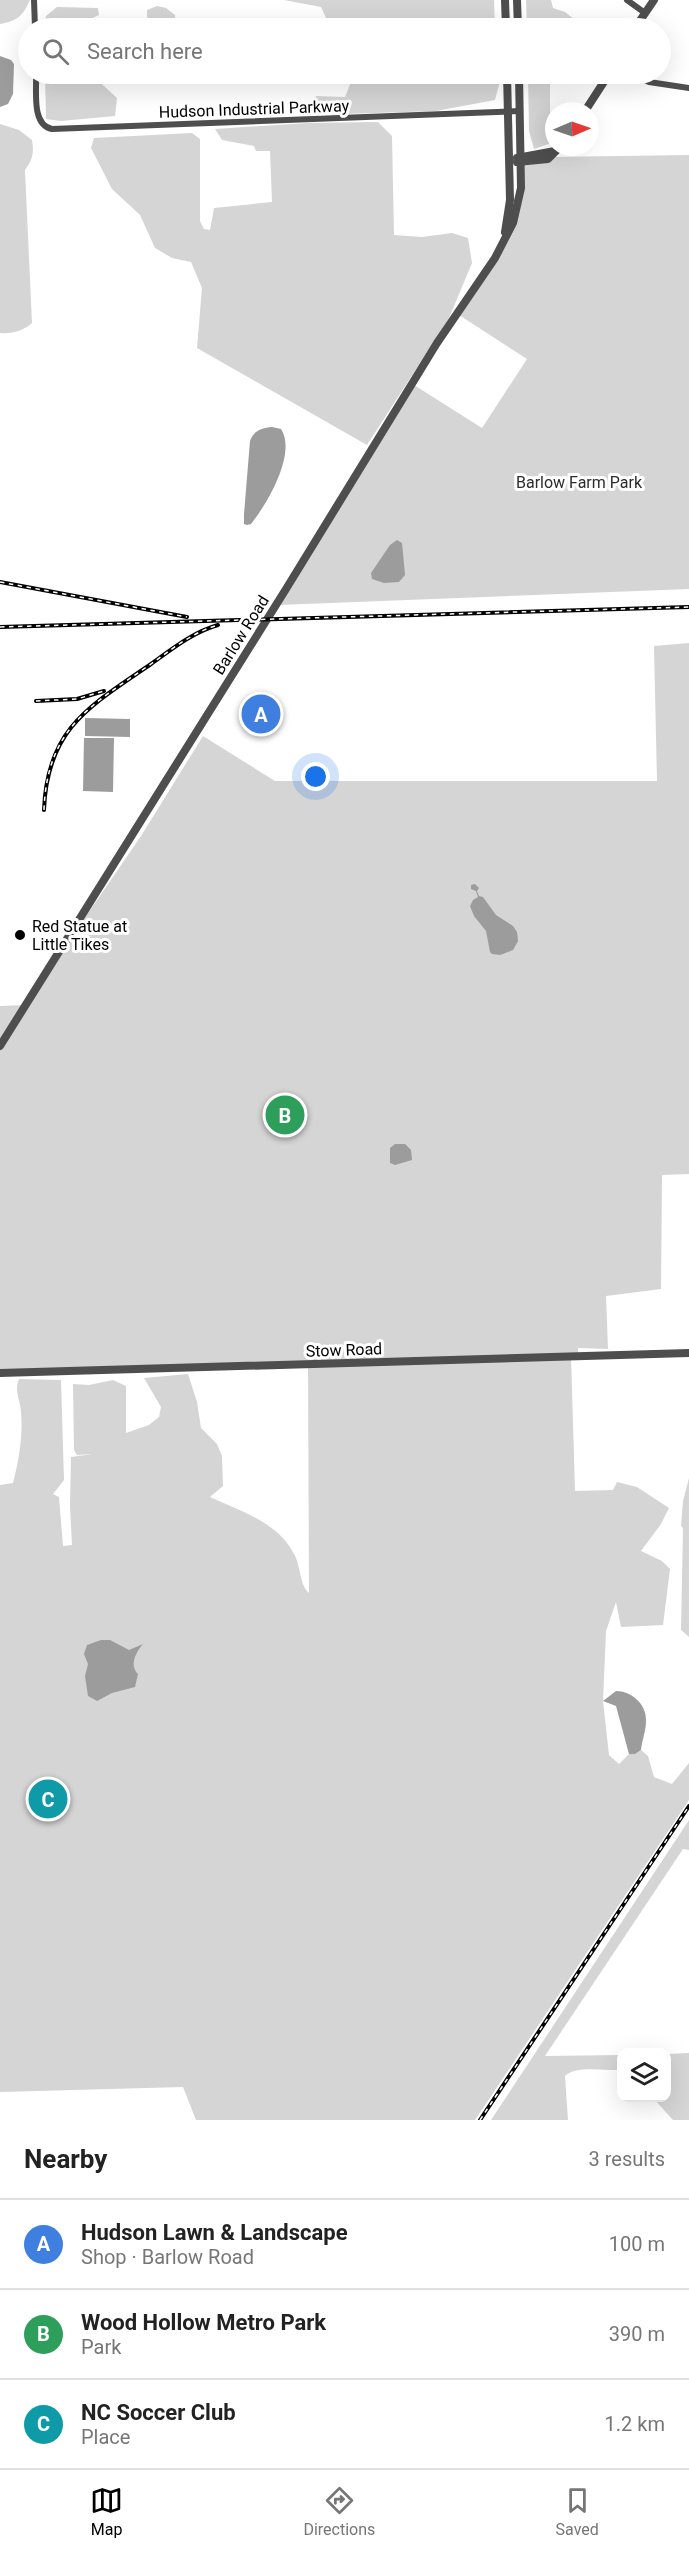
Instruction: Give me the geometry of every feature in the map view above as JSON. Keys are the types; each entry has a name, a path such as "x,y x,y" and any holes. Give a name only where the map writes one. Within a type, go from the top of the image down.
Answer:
{"street":[{"path":"34,0 35,18"},
{"path":"505,0 506,18"},
{"path":"517,0 518,18"},
{"path":"627,0 645,13"},
{"path":"642,18 654,0"},
{"name":"Hudson Industrial Parkway","path":"37,84 39,118 44,126 52,129 520,111"},
{"name":"Barlow Road","path":"503,239 510,207 507,84"},
{"name":"Barlow Road","path":"0,1046 437,343 495,258 517,211 521,188 519,84"},
{"path":"591,102 603,84"},
{"path":"662,84 689,88"},
{"path":"510,160 548,159 551,156"},
{"name":"Stow Road","path":"0,1373 689,1353"}],"green space":[{"path":"0,0 30,0 19,17 0,24"},
{"path":"284,0 494,0 495,18 326,18 321,7"},
{"path":"526,0 551,0 553,8 565,12 573,18 527,18"},
{"path":"157,6 166,8 175,15 175,18 148,18 147,10"},
{"path":"57,7 98,8 99,15 93,18 46,18"},
{"path":"45,84 102,84 117,98 115,116 61,121 46,119"},
{"path":"350,84 499,84 495,100 436,111 314,115 311,107 316,96 345,97"},
{"path":"528,84 550,84 550,102 545,102 545,145 534,149 529,131"},
{"path":"378,122 392,136 394,235 422,237 452,233 468,238 472,263 449,318 367,445 197,348 202,288 191,262 172,258 155,248 140,215 112,189 91,148 94,138 192,133 200,139 200,221 204,229 210,230 214,208 272,202 270,151 256,151 254,146 222,140 215,129 308,123"},
{"path":"0,124 19,130 32,140 33,149 25,170 32,323 21,330 4,333 0,333"},
{"name":"Barlow Farm Park","path":"689,155 689,589 279,605 414,385 482,428 527,359 459,315 515,222 521,163 550,157"},
{"path":"689,643 689,1174 662,1175 661,1289 606,1296 608,1349 578,1348 578,1357 571,1357 575,1491 613,1490 617,1482 637,1487 669,1508 661,1524 641,1551 662,1561 670,1569 663,1625 621,1627 616,1602 606,1631 603,1701 609,1755 619,1764 629,1754 635,1754 641,1750 648,1756 654,1777 672,1784 689,1763 689,1800 475,2120 196,2120 183,2087 0,2092 0,1485 13,1483 19,1457 21,1421 17,1391 19,1379 61,1380 64,1480 53,1494 59,1497 63,1546 72,1545 71,1457 93,1454 77,1455 74,1450 73,1384 89,1385 113,1380 126,1386 126,1433 149,1425 159,1417 161,1407 144,1378 188,1374 197,1402 201,1428 217,1444 222,1456 223,1486 210,1497 246,1513 278,1534 294,1554 303,1585 309,1593 308,1365 0,1373 0,1006 25,1005 141,836 203,736 275,781 657,781 654,646"},
{"path":"689,1478 689,1637 681,1630 683,1528 681,1526 683,1501"},
{"path":"689,1820 689,1850 683,1849 545,2056 617,2055 617,2070 583,2070 565,2076 568,2120 491,2120"},
{"path":"689,2053 689,2120 673,2120 657,2102 671,2102 671,2054"}],"shaded area":[{"path":"0,56 11,60 14,64 13,94 8,104 0,107"},
{"path":"272,427 281,429 285,439 283,464 265,504 251,524 247,525 244,524 244,514 250,441 259,430"},
{"path":"397,540 402,543 405,575 399,582 384,583 372,579 371,573 390,545"},
{"path":"85,718 130,719 130,737 85,736"},
{"path":"84,738 114,738 113,792 83,791"},
{"path":"475,884 479,888 477,891 479,896 483,897 496,915 513,926 517,932 518,941 513,950 500,955 490,952 486,931 474,916 470,906 478,897 476,891 471,889 471,885"},
{"path":"395,1144 405,1144 411,1150 412,1160 395,1165 390,1163 390,1148"},
{"path":"101,1640 110,1640 129,1650 143,1644 134,1659 134,1667 138,1674 135,1687 112,1693 97,1701 88,1696 85,1676 88,1664 84,1654 87,1645"},
{"path":"616,1691 627,1693 637,1700 646,1715 641,1750 635,1754 629,1754 616,1706 603,1701"}],"railway":[{"path":"0,582 187,617"},
{"path":"0,627 689,607"},
{"path":"44,810 47,782 53,758 63,739 76,722 109,693 191,636 218,625"},
{"path":"36,701 77,699 104,691"},
{"path":"480,2120 689,1806"}],"place":[{"name":"Hudson Lawn & Landscape","path":"261,714"},
{"name":"Red Statue at Little Tikes","path":"20,935"},
{"name":"Wood Hollow Metro Park","path":"285,1115"},
{"name":"NC Soccer Club","path":"48,1799"}]}
